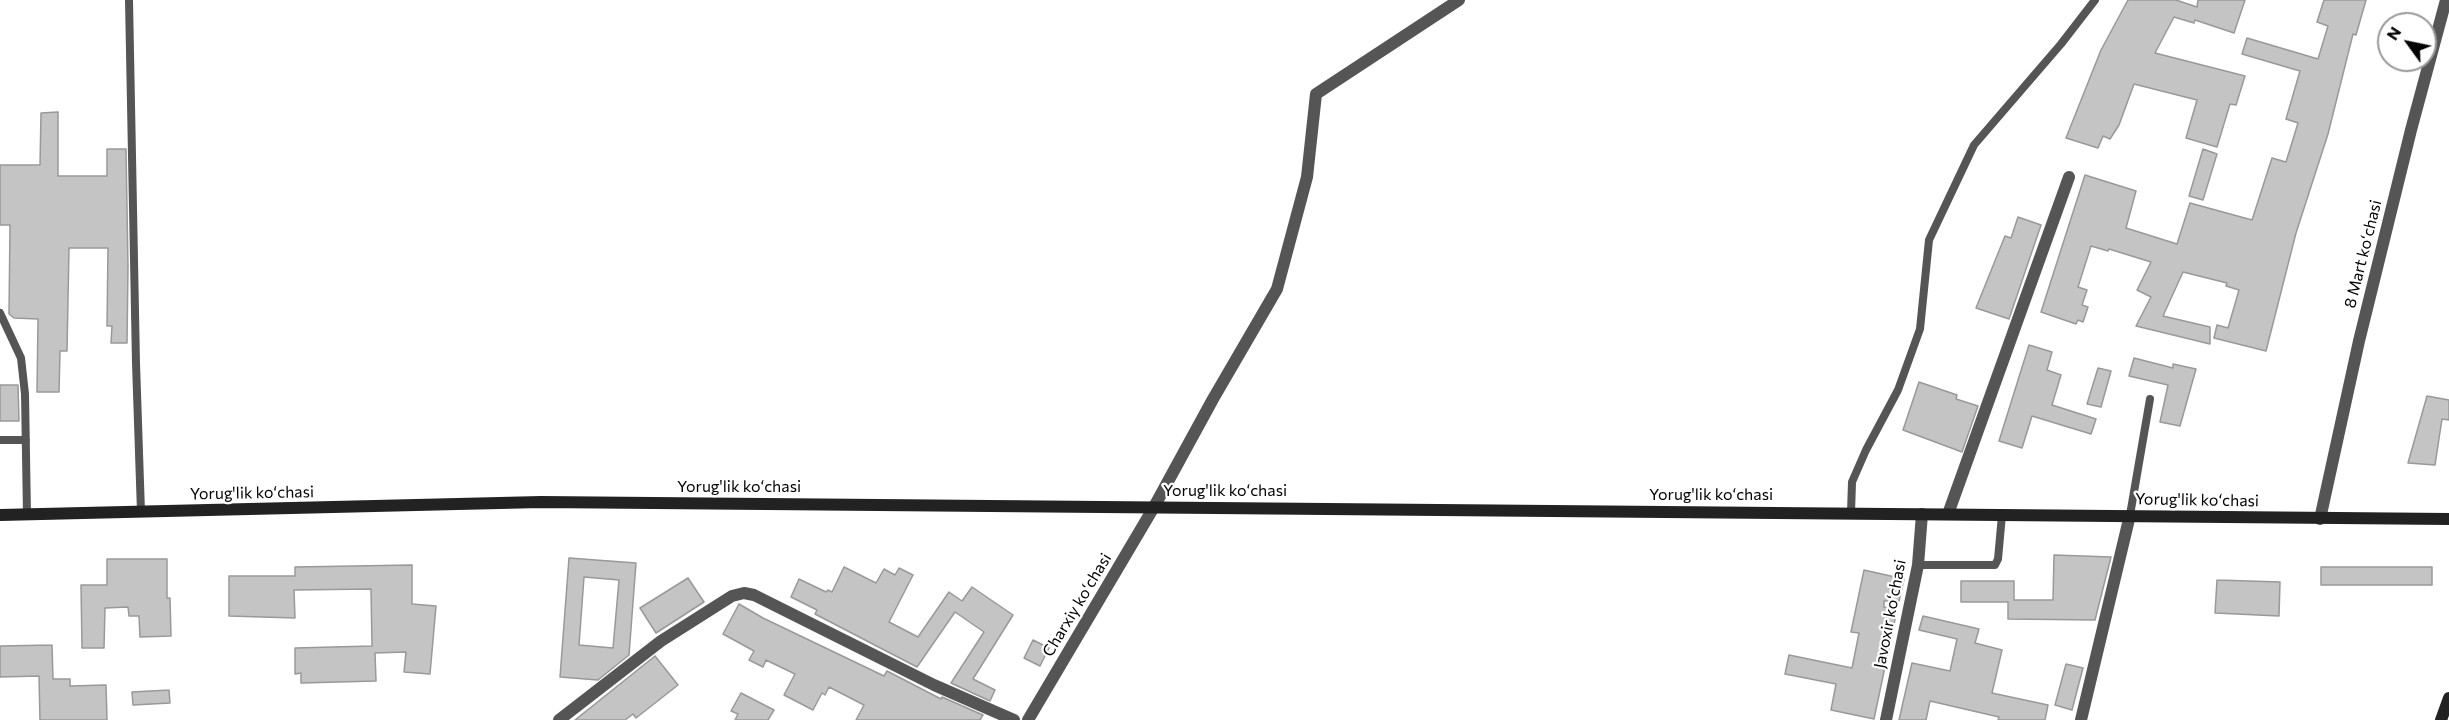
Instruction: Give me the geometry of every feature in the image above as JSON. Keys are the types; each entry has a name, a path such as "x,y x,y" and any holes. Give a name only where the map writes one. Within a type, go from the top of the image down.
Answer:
{"main road":[{"name":"Yorug'lik koʻchasi","path":"0,515 541,502 2130,515 2320,519 2449,516"},
{"path":"2440,720 2449,698"}],"street":[{"name":"Charxiy koʻchasi","path":"1028,720 1154,507 1277,289 1307,177 1316,94 1459,0"},
{"name":"8 Mart koʻchasi","path":"2320,519 2361,330 2446,0"},
{"path":"1948,514 2069,177"},
{"name":"Javoxir koʻchasi","path":"1886,720 1918,565 1922,514"},
{"path":"2081,720 2130,515"},
{"path":"559,720 661,641 732,596 744,593 754,595 934,685 1014,720"}],"lane":[{"path":"129,0 141,512"},
{"path":"1851,513 1852,482 1898,390 1920,329 1929,240 1974,145 2061,44 2095,0"},
{"path":"0,313 21,358 25,394 27,515"},
{"path":"2130,515 2151,399"},
{"path":"0,440 26,440"},
{"path":"1918,565 1995,565 1998,559 2002,515"}],"building":[{"path":"2128,0 2176,0 2197,7 2198,0 2245,0 2234,33 2195,20 2194,23 2174,17 2155,53 2245,76 2236,105 2230,104 2217,147 2186,138 2197,100 2134,84 2119,125 2110,139 2103,136 2098,148 2066,138 2101,50"},
{"path":"2324,0 2366,0 2356,35 2353,34 2328,134 2296,233 2266,351 2214,338 2217,325 2228,328 2239,290 2226,286 2227,283 2183,272 2163,316 2210,327 2210,344 2136,326 2151,297 2137,290 2151,262 2109,249 2108,251 2091,246 2078,287 2087,290 2082,305 2088,307 2083,322 2078,320 2076,324 2041,312 2085,175 2136,191 2126,228 2177,244 2190,203 2252,220 2272,158 2286,162 2298,123 2286,119 2300,71 2242,54 2247,38 2318,59 2328,26 2317,22"},
{"path":"58,112 58,176 107,176 107,149 126,149 127,343 111,343 112,326 107,326 108,248 69,248 67,351 60,351 59,392 37,392 38,319 14,318 9,314 10,225 0,225 0,165 40,165 41,113"},
{"path":"2203,149 2217,154 2203,200 2189,196"},
{"path":"2018,217 2041,225 2009,319 1976,308 2005,236 2011,238"},
{"path":"2029,345 2052,352 2047,370 2061,375 2052,405 2096,419 2091,434 2032,416 2022,448 1999,441"},
{"path":"2134,358 2173,368 2173,364 2196,369 2180,426 2160,422 2168,385 2129,376"},
{"path":"2098,368 2111,371 2101,407 2087,404"},
{"path":"1919,382 1957,395 1956,399 1978,406 1962,452 1903,430"},
{"path":"0,385 18,385 19,421 0,421"},
{"path":"2427,396 2449,400 2449,420 2442,419 2435,465 2408,463"},
{"path":"2054,555 2111,557 2095,620 2008,619 2008,602 1961,602 1961,581 2014,581 2014,600 2053,600"},
{"path":"569,558 636,563 629,655 598,680 560,677","holes":["584,577 619,580 613,648 579,645"]},
{"path":"107,559 167,559 167,598 170,598 171,636 140,637 139,616 129,616 128,607 105,608 104,648 82,648 81,585 107,585"},
{"path":"412,565 412,604 436,606 430,674 404,672 406,652 375,653 376,681 301,683 301,673 295,674 295,648 372,646 371,589 294,590 295,618 229,616 229,576 295,576 295,567"},
{"path":"844,567 876,583 884,569 895,575 899,568 913,575 889,622 918,637 949,592 962,601 972,587 1013,615 973,679 995,690 990,701 951,683 984,632 955,612 917,667 815,614 817,610 791,597 799,579 826,592 828,590 832,592"},
{"path":"2321,567 2432,567 2432,585 2321,585"},
{"path":"1864,570 1904,579 1899,601 1884,601 1884,607 1897,610 1874,719 1831,710 1836,684 1785,674 1789,655 1852,668 1859,633 1851,632"},
{"path":"688,578 704,602 656,633 640,608"},
{"path":"2217,580 2280,582 2279,616 2215,613"},
{"path":"739,604 763,618 884,676 887,671 941,699 942,697 983,715 980,720 856,720 864,705 829,687 825,695 822,693 813,710 784,695 795,674 766,660 763,667 749,660 754,651 723,634"},
{"path":"1923,616 1979,629 1975,643 2002,650 1992,693 2048,705 2045,720 1998,720 1999,717 1930,701 1926,720 1899,720 1912,663 1950,671 1957,639 1919,630"},
{"path":"1033,640 1049,648 1040,666 1024,658"},
{"path":"52,645 53,679 70,679 70,686 106,685 107,720 40,720 39,676 0,677 0,646"},
{"path":"655,656 678,685 636,718 633,714 625,720 575,720"},
{"path":"2066,664 2083,668 2072,710 2055,705"},
{"path":"169,690 170,703 133,705 132,692"},
{"path":"741,693 774,710 768,720 735,720 738,714 731,711"}]}
